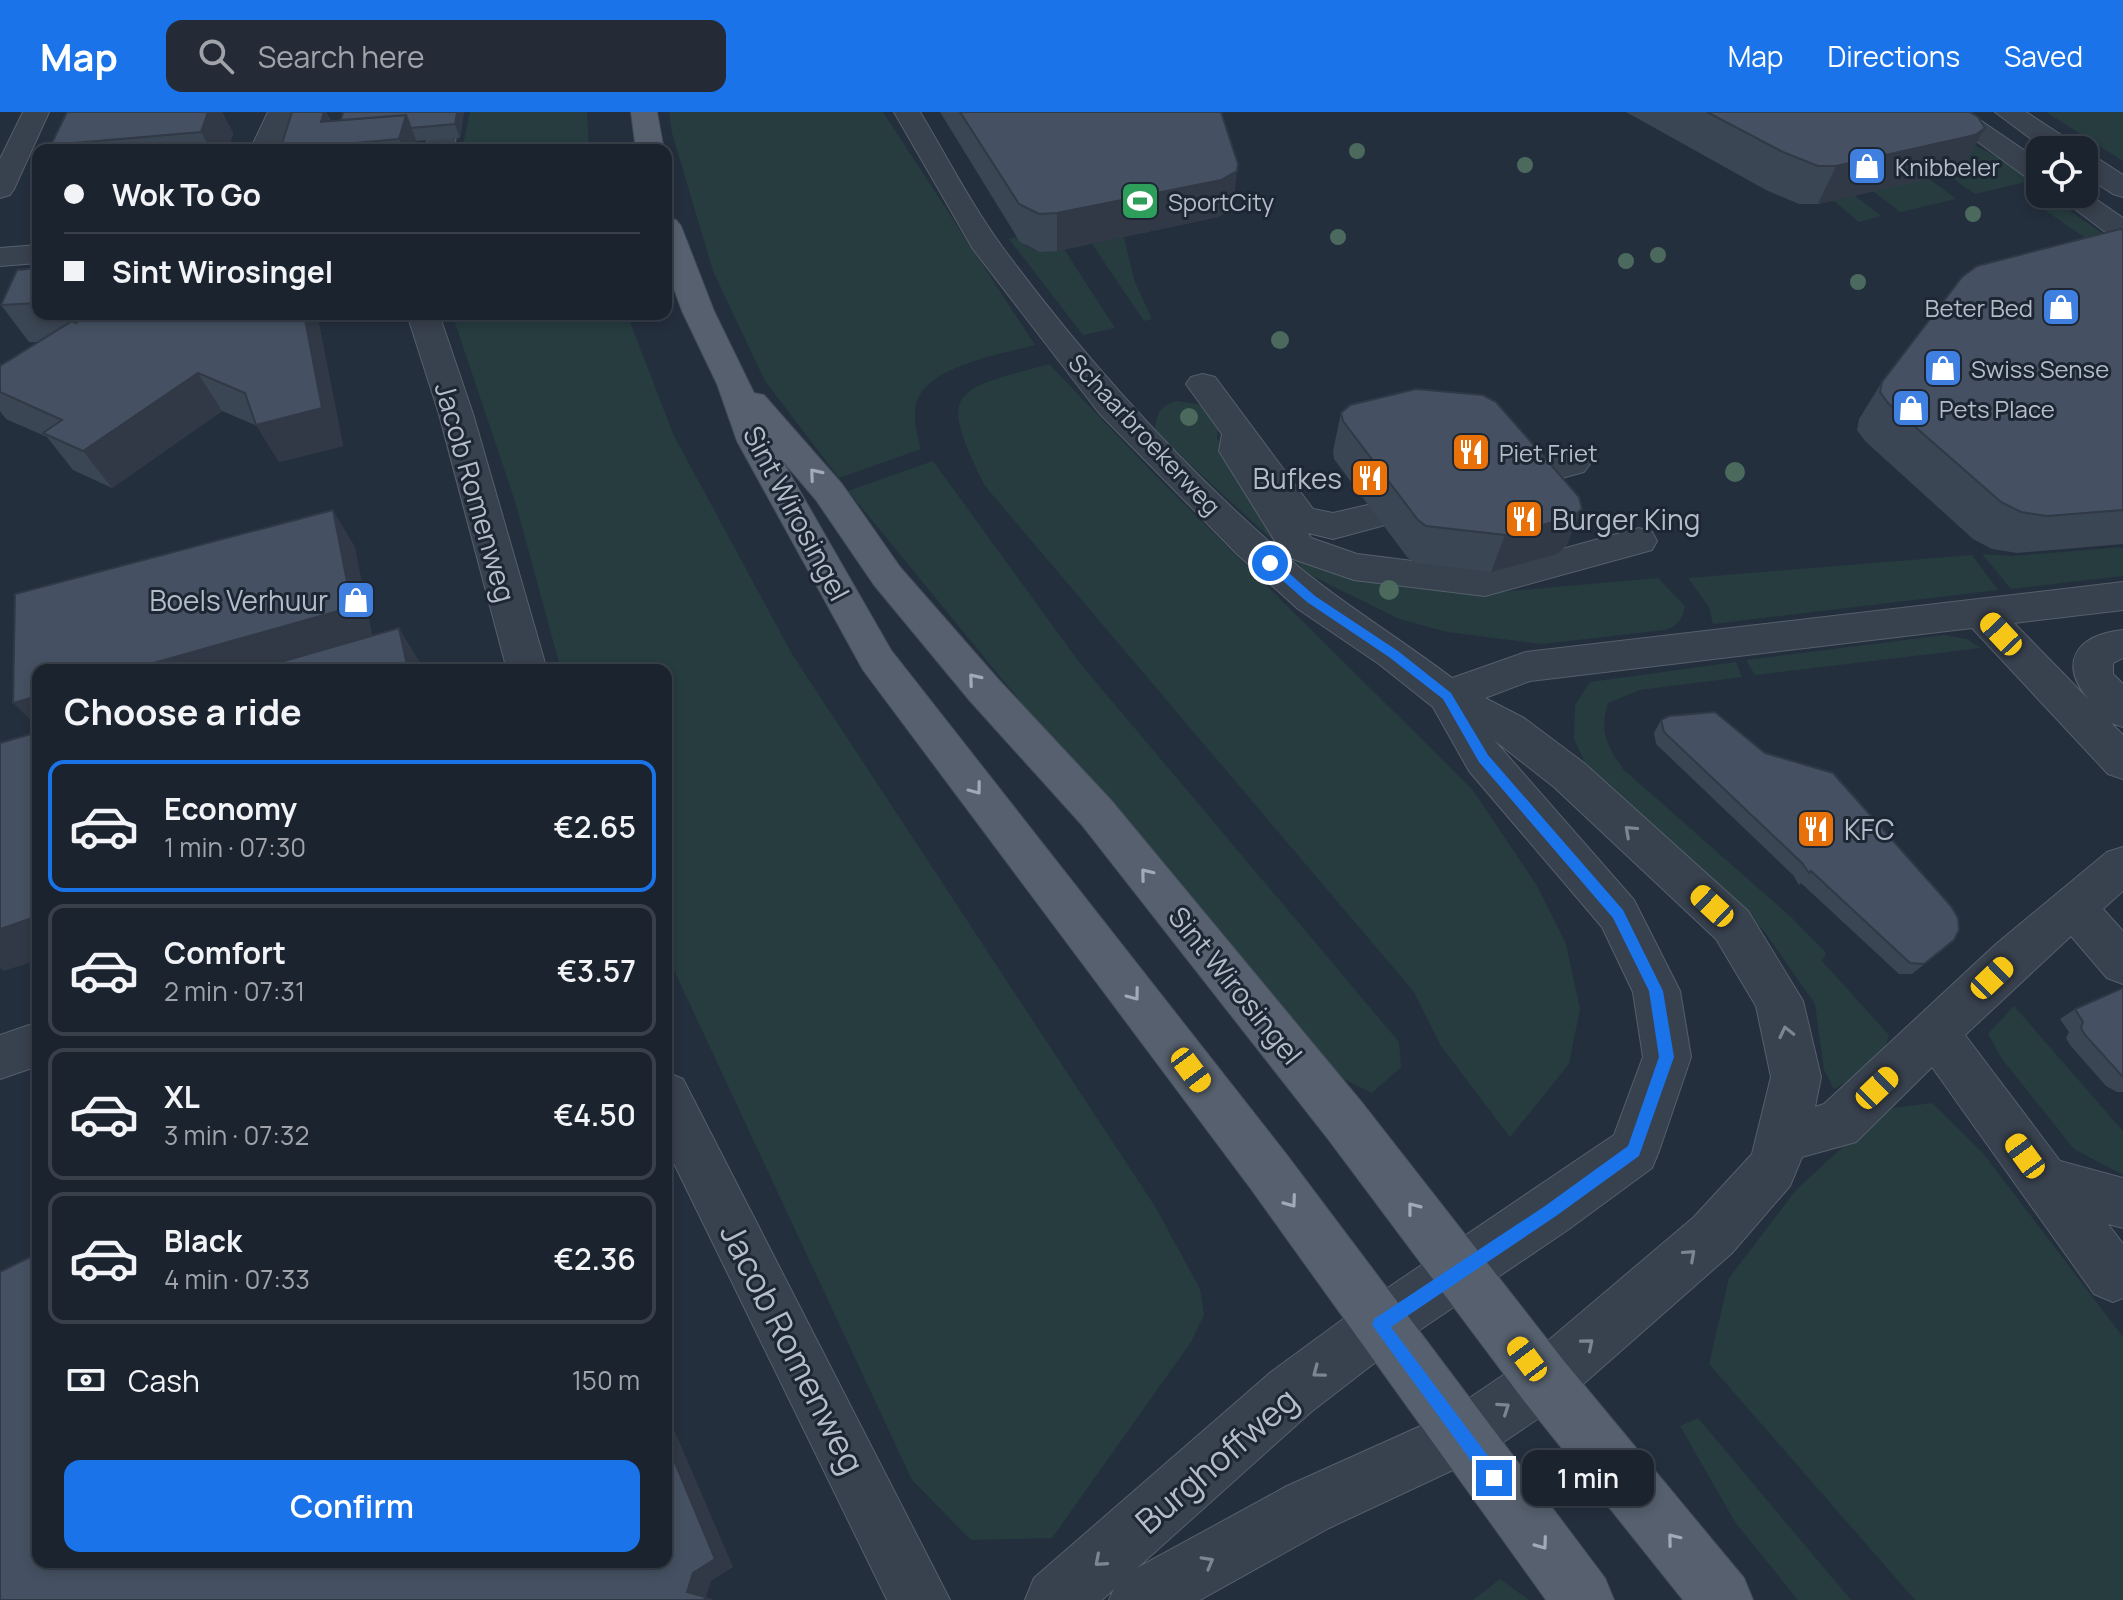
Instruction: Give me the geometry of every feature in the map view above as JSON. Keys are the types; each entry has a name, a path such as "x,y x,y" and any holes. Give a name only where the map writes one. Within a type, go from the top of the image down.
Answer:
{"main road":[{"path":"644,112 649,144"},
{"name":"Sint Wirosingel","path":"672,242 698,311 734,384 754,441 877,660 1269,1172 1583,1600"},
{"name":"Sint Wirosingel","path":"734,384 780,432 829,492 887,576 984,690 1096,812 1461,1270 1544,1381 1722,1600"}],"street":[{"path":"0,189 36,112"},
{"path":"267,144 278,118 290,112"},
{"path":"441,144 446,112"},
{"name":"Schaarbroekerweg","path":"907,112 988,249 1111,405 1250,545 1311,599 1393,654 1447,696 1509,729 1569,775 1732,925 1779,1001 1796,1077 1783,1138 1772,1169 1713,1235 1544,1381 1463,1436"},
{"path":"1950,112 2026,164"},
{"path":"2008,112 2044,136"},
{"path":"2089,208 2123,231"},
{"path":"0,257 32,254"},
{"name":"Jacob Romenweg","path":"425,320 456,414 525,664"},
{"path":"1203,384 1301,519 1333,526 1372,516"},
{"path":"1239,433 1236,451 1298,547 1354,567 1485,583 1639,541"},
{"path":"1521,477 1572,464"},
{"path":"1447,696 1526,667 2123,596"},
{"path":"1981,613 2123,762"},
{"path":"2123,644 2106,646 2093,659 2093,678 2123,711"},
{"name":"Schaarbroekerweg","path":"1447,696 1484,759 1618,914 1656,991 1667,1057 1634,1151 1461,1270"},
{"path":"1783,1138 1838,1125 2011,959 2123,865"},
{"path":"2074,908 2123,964"},
{"path":"1935,1033 2113,1275"},
{"path":"0,1057 32,1046"},
{"name":"Jacob Romenweg","path":"672,1107 919,1600"},
{"path":"2043,1181 2123,1203"},
{"name":"Burghoffweg","path":"1056,1600 1291,1392 1380,1325 1461,1270"},
{"path":"1140,1600 1308,1507 1463,1436"}],"green space":[{"path":"470,112 587,112 589,144 463,144"},
{"path":"669,112 883,112 1035,345 966,364 933,380 916,405 915,422 921,449 839,478 765,381 713,271 672,133"},
{"path":"2046,112 2123,112 2123,161 2098,145 2098,136 2084,136"},
{"path":"1931,122 2026,173 2026,182 1975,194 1946,174 1964,165"},
{"path":"1928,178 1956,199 1900,212 1873,191"},
{"path":"1854,195 1881,216 1859,222 1833,200"},
{"path":"2042,208 2079,208 2070,211 2123,248 2106,252"},
{"path":"1017,237 1038,250 1064,249 1115,328 1083,335 1009,239"},
{"path":"1124,237 1134,280 1152,319 1144,321 1092,244"},
{"path":"454,320 629,320 673,434 792,654 1156,1208 1200,1289 1204,1315 1191,1342 1052,1538 971,1540 912,1480 672,966 672,664 559,664 515,501"},
{"path":"1049,364 1153,473 1472,789 1536,884 1566,944 1580,1009 1569,1064 1510,1137 1441,1046 1414,992 985,486 961,429 958,411 963,398 992,381"},
{"path":"1177,401 1198,404 1214,412 1217,438 1290,548 1498,592 1658,578 1685,606 1681,619 1665,630 1542,644 1447,632 1399,619 1310,575 1164,440 1155,428 1157,418 1164,407"},
{"path":"933,461 1079,662 1399,1042 1401,1067 1372,1093 1320,1067 848,491"},
{"path":"2123,547 2123,576 2011,589 1982,554 2013,556"},
{"path":"1972,555 1998,590 1713,624 1709,607 1688,578"},
{"path":"1944,635 1967,639 1981,648 1755,675 1746,660"},
{"path":"1736,662 1742,677 1640,690 1608,703 1604,722 1606,738 1624,770 1791,917 1826,953 1822,961 1889,1035 1882,1062 1834,1089 1824,1070 1815,1004 1764,931 1591,776 1574,739 1575,705 1590,682"},
{"path":"2014,1006 2123,1131 2123,1175 2074,1149 2002,1059 1988,1034"},
{"path":"1932,1103 1982,1152 2123,1337 2123,1600 1915,1600 1709,1364 1729,1278 1797,1189 1884,1109"},
{"path":"1698,1418 1851,1600 1798,1600 1735,1522 1680,1426"},
{"path":"1500,1579 1529,1600 1473,1600"}],"building":[{"path":"67,112 208,112 201,132 51,144"},
{"path":"292,112 324,112 321,122 406,115 399,139 345,144 282,144"},
{"path":"343,112 457,112 455,124 411,128 406,115 341,120"},
{"path":"960,112 1221,112 1238,164 1237,171 1221,180 1039,214 1019,204"},
{"path":"1707,112 1970,112 1978,117 1985,128 1975,135 1836,166 1818,166 1783,152"},
{"path":"2123,230 2123,510 2047,516 2021,512 2001,502 1888,403 1880,392 1882,382 1962,277 1977,266"},
{"path":"32,269 32,303 1,305 17,270"},
{"path":"80,320 305,320 322,408 256,425 245,393 198,373 83,451 43,433 62,420 0,392 0,366 72,321 76,323"},
{"path":"1416,389 1483,395 1496,402 1579,497 1582,509 1572,517 1505,535 1426,526 1418,520 1343,421 1341,413 1350,405"},
{"path":"333,510 352,607 150,664 32,664 32,698 13,703 15,594"},
{"path":"399,628 407,664 274,664"},
{"path":"1715,712 1765,753 1833,773 1951,906 1958,918 1959,930 1954,940 1924,964 1910,963 1811,871 1809,873 1664,732 1661,720 1669,716"},
{"path":"32,734 32,918 0,929 0,743"},
{"path":"2123,988 2123,1077 2085,1035 2081,1028 2083,1022 2075,1009"},
{"path":"32,1256 32,1568 672,1568 672,1455 715,1559 693,1573 687,1592 705,1597 704,1600 0,1600 0,1272"}],"place":[{"name":"Knibbeler","path":"1867,166"},
{"name":"SportCity","path":"1140,201"},
{"name":"Beter Bed","path":"2061,307"},
{"name":"Swiss Sense","path":"1943,368"},
{"name":"Pets Place","path":"1911,408"},
{"name":"Piet Friet","path":"1471,452"},
{"name":"Bufkes","path":"1370,478"},
{"name":"Burger King","path":"1524,519"},
{"name":"Boels Verhuur","path":"356,600"},
{"name":"KFC","path":"1816,829"}],"route":[{"path":"1270,563 1311,599 1393,654 1447,696 1484,759 1618,914 1656,991 1667,1057 1634,1151 1551,1211 1380,1325 1494,1478"}]}
